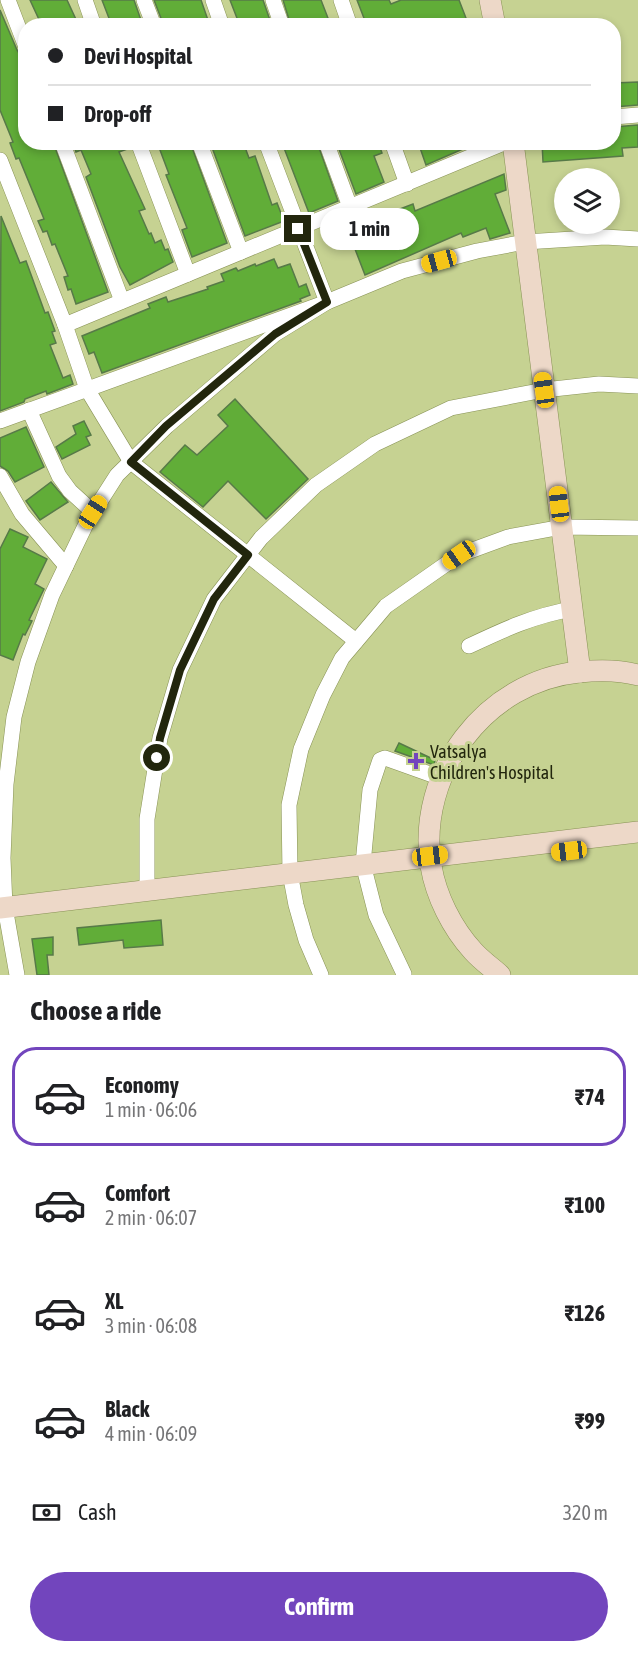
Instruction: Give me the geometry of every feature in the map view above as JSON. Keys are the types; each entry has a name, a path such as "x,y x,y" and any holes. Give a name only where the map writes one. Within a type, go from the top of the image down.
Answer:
{"main road":[{"path":"490,0 493,18"},
{"path":"514,150 580,672"},
{"path":"500,975 473,951 452,922 438,891 431,862 430,826 435,794 446,765 461,740 478,720 511,695 540,680 566,673 596,670 638,675"},
{"path":"3,913 431,862 638,832"},
{"path":"431,862 638,843"},
{"path":"3,913 147,890 291,879"}],"street":[{"path":"8,0 18,26"},
{"path":"85,0 91,18"},
{"path":"144,0 151,18"},
{"path":"213,0 219,18"},
{"path":"273,0 279,18"},
{"path":"341,0 347,18"},
{"path":"621,116 638,115"},
{"path":"65,150 122,301"},
{"path":"141,150 188,274"},
{"path":"202,150 241,252"},
{"path":"269,150 327,302"},
{"path":"329,150 350,207"},
{"path":"395,150 406,184"},
{"path":"65,325 487,150"},
{"path":"0,160 7,199 65,325 87,389 131,462 356,641"},
{"path":"0,421 327,302 402,271 477,250 525,242 605,237 638,239"},
{"path":"16,975 3,913 7,726 52,595 93,512 117,476 166,426 275,334 327,302"},
{"path":"147,890 147,819 160,738 180,670 214,599 261,538 316,485 375,444 451,408 544,390 599,384 638,386"},
{"path":"29,410 59,476 70,491 93,512"},
{"path":"0,476 21,514 66,566"},
{"path":"321,975 306,940 291,879 289,805 301,749 323,694 342,658 386,606 459,555 508,537 562,527 638,528"},
{"path":"469,646 523,621 572,609"},
{"path":"404,974 376,915 365,870 370,790 380,760 385,758 441,778"}],"building":[{"path":"30,0 67,0 75,18 38,18"},
{"path":"102,0 134,0 140,18 109,18"},
{"path":"154,0 201,0 207,18 161,18"},
{"path":"230,0 263,0 269,18 237,18"},
{"path":"283,0 321,0 328,18 289,18"},
{"path":"357,0 389,0 391,4 401,0 459,0 466,18 364,18"},
{"path":"0,10 18,52 18,150 56,150 108,292 76,304 71,289 68,290 64,277 68,276 55,244 52,245 47,231 43,232 38,221 44,219 19,158 16,159 10,143 13,142 0,110"},
{"path":"638,82 638,105 621,106 621,83"},
{"path":"638,125 638,147 622,148 623,156 543,162 542,150 621,150 621,126"},
{"path":"81,150 124,150 119,152 145,209 139,211 155,243 161,240 165,250 168,249 173,262 130,285 120,267 86,177 91,174"},
{"path":"160,150 193,150 227,243 192,257 182,230 187,228 166,175 169,174"},
{"path":"213,150 246,150 249,158 255,156 272,205 277,203 284,221 245,236"},
{"path":"285,150 320,150 338,201 309,213"},
{"path":"339,150 381,150 382,153 374,156 384,182 356,194"},
{"path":"421,150 461,150 426,165"},
{"path":"504,174 506,190 495,194 510,233 490,239 486,228 463,237 461,233 365,275 350,236 382,224 379,217 413,204 415,211"},
{"path":"1,216 20,263 26,261 45,313 48,312 55,331 52,332 56,343 50,345 63,378 70,375 73,384 47,394 46,391 0,411"},
{"path":"274,259 278,268 290,264 299,287 306,284 310,295 300,299 301,301 102,373 94,352 89,354 82,336 150,308 148,304 166,297 168,302 208,289 207,287 224,281 221,274 236,268 238,271 255,264 256,266"},
{"path":"235,399 308,479 266,519 228,481 203,507 160,472 185,445 197,455 228,426 218,415"},
{"path":"84,421 91,435 86,437 90,445 62,459 56,447 76,434 73,426"},
{"path":"26,427 44,467 15,482 8,471 0,466 0,438"},
{"path":"51,482 68,502 40,520 26,501"},
{"path":"10,529 28,537 23,547 47,559 35,584 44,589 29,620 32,621 25,635 23,634 13,660 0,655 0,549"},
{"path":"399,743 435,760 434,765 395,751"},
{"path":"161,920 163,945 124,948 123,940 79,945 77,928"},
{"path":"53,937 53,955 47,955 49,975 37,975 32,939"}],"place":[{"name":"Vatsalya Children's Hospital","path":"416,761"}],"route":[{"path":"157,758 160,738 180,670 214,599 248,555 131,462 166,426 275,334 327,302 298,229"}]}
